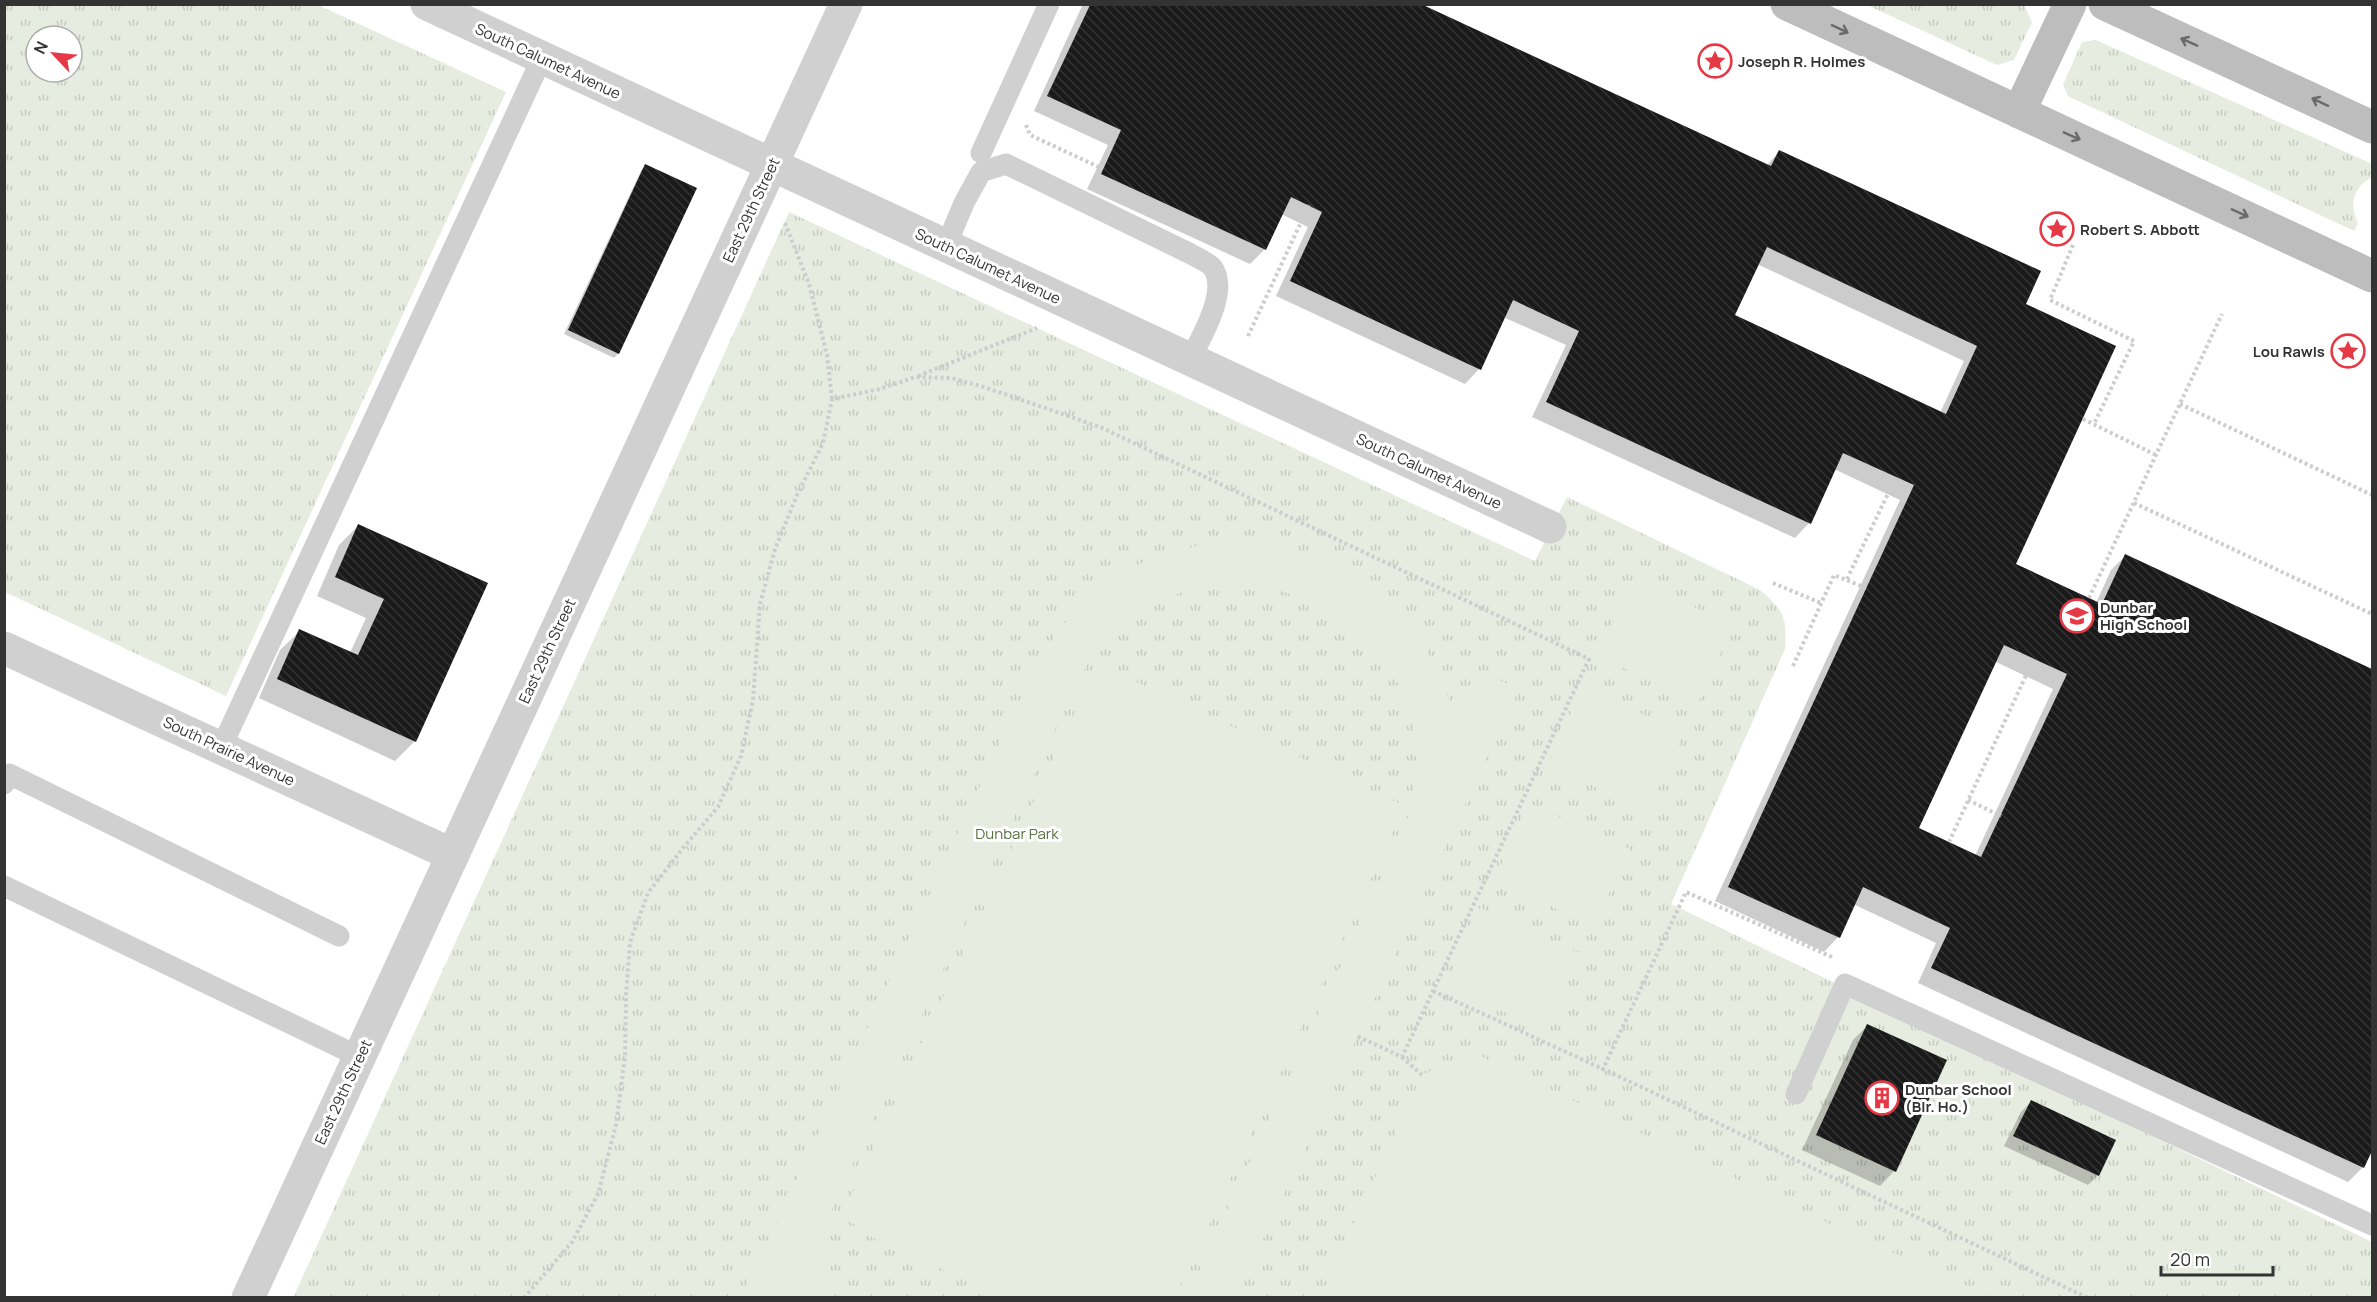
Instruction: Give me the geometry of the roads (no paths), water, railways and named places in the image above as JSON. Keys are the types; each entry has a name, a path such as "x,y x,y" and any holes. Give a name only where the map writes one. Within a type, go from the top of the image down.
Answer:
{"main road":[{"path":"1787,4 2373,276"},
{"path":"2019,112 2070,4"},
{"path":"2105,4 2373,127"}],"street":[{"name":"South Calumet Avenue","path":"426,4 1550,527"},
{"name":"East 29th Street","path":"248,1298 846,4"},
{"name":"South Prairie Avenue","path":"4,648 453,855"}],"lane":[{"path":"981,153 1049,4"},
{"path":"221,748 542,58"},
{"path":"946,246 964,203 981,172 1006,164 1190,253 1212,267 1219,282 1214,309 1190,360"},
{"path":"4,784 9,774 339,936"},
{"path":"4,886 360,1057"},
{"path":"1796,1094 1845,984 2373,1225"}],"place":[{"name":"Joseph R. Holmes","path":"1715,61"},
{"name":"Robert S. Abbott","path":"2057,229"},
{"name":"Lou Rawls","path":"2348,351"},
{"name":"Dunbar High School","path":"2077,616"},
{"name":"Dunbar School (Blr. Ho.)","path":"1882,1098"}],"park label":[{"name":"Dunbar Park","path":"1017,833"}]}
